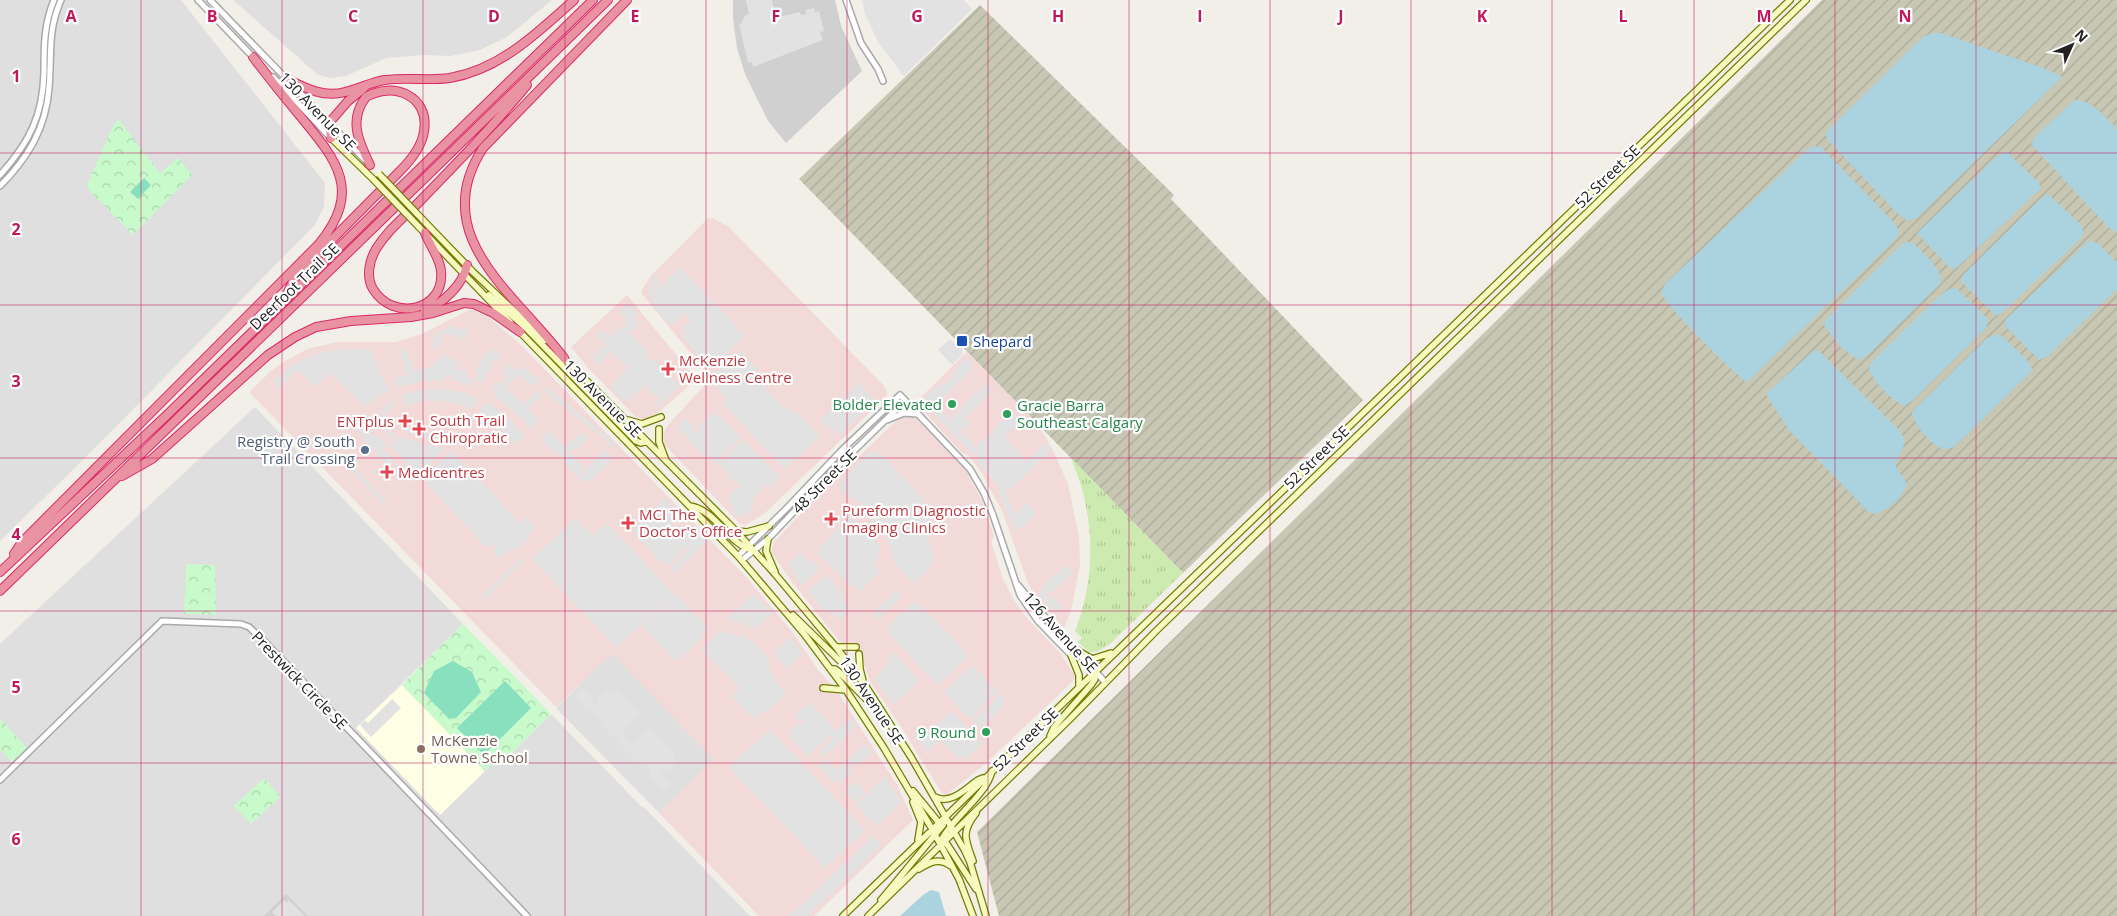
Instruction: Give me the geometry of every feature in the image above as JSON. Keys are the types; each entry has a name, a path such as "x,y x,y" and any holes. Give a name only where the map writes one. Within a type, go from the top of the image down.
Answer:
{"highway":[{"path":"287,79 306,89 329,94 345,92 385,80 448,78 476,72 516,50 574,0"},
{"name":"Deerfoot Trail SE","path":"0,572 168,414 593,0"},
{"name":"Deerfoot Trail SE","path":"0,591 608,0"},
{"path":"564,358 498,281 473,245 464,211 466,184 472,164 483,148 627,0"},
{"path":"425,233 438,258 441,271 438,289 430,300 418,308 405,310 397,308 379,297 371,284 369,270 375,251 393,227 498,121 552,55"},
{"path":"8,565 22,542 319,244 338,216 342,186 340,176 331,156 253,57"},
{"path":"331,138 329,123 348,101 372,83"},
{"path":"285,298 295,277 400,172 415,154 424,132 422,111 412,99 398,90 381,90 366,97 356,115 358,140 370,165"},
{"path":"411,317 441,302 465,275 467,265"},
{"path":"112,482 152,459 268,354 294,337 327,324 411,317 433,313 456,305 474,304 493,313 520,332"}],"main road":[{"name":"52 Street SE","path":"868,916 914,872 942,840 947,827 945,817 1790,0"},
{"name":"52 Street SE","path":"843,916 918,842 935,831 947,827 987,798 1806,0"},
{"name":"130 Avenue SE","path":"331,138 690,506 786,610 846,690 942,840 956,871 972,916"},
{"name":"130 Avenue SE","path":"370,165 467,265 666,460 736,531 747,546"},
{"path":"479,289 498,302 527,329 636,441 641,443 646,441"},
{"path":"624,418 642,424 662,417"},
{"path":"659,429 659,442 666,460"},
{"path":"690,506 699,507 754,550"},
{"path":"736,531 747,532 769,526"},
{"path":"768,539 766,551 775,574"},
{"name":"130 Avenue SE","path":"754,550 836,647 865,685 934,797 945,817 947,827"},
{"path":"786,610 796,617 840,660 849,664"},
{"path":"836,647 856,647"},
{"path":"1074,653 1092,659 1118,650"},
{"path":"1074,653 1079,676 1079,688"},
{"path":"859,654 860,669 865,685"},
{"path":"831,669 835,669 885,717"},
{"path":"1050,738 1054,727 1091,685 1095,679 1095,672"},
{"path":"823,688 846,690"},
{"path":"947,827 990,781 992,771"},
{"path":"934,797 941,800 953,797 978,780 985,778"},
{"name":"130 Avenue SE","path":"907,786 947,827 970,862 988,916"},
{"path":"907,786 921,822 918,842"},
{"path":"987,798 969,822 965,832 988,916"},
{"path":"877,906 885,893 935,831"},
{"path":"942,840 980,894"},
{"path":"914,872 937,861 944,861 956,871"}],"street":[{"path":"0,175 28,139 39,113 43,88 44,35 54,0"},
{"path":"0,186 22,161 41,129 50,87 50,40 53,21 61,0"},
{"name":"130 Avenue SE","path":"198,0 331,138"},
{"name":"130 Avenue SE","path":"210,0 370,165"},
{"path":"846,0 861,44 878,69 883,81"},
{"name":"126 Avenue SE","path":"900,396 966,463 984,492 1016,583 1074,653 1105,682"},
{"name":"48 Street SE","path":"740,558 747,546 769,526 815,477 900,396"},
{"name":"48 Street SE","path":"740,558 768,539 906,401"},
{"path":"884,421 905,413 918,414"},
{"name":"Prestwick Circle SE","path":"0,780 162,621 241,624 249,627 265,642 527,916"}],"shaded area":[{"path":"0,0 181,0 325,183 324,207 315,225 85,458 0,541"},
{"path":"233,0 552,0 507,37 480,50 450,56 423,55 386,58 346,76 329,78 317,74"},
{"path":"733,0 835,0 841,26 862,71 786,143 768,121 745,74 737,48 733,19"},
{"path":"746,0 772,0 775,16 772,17 774,21 774,18 800,12 801,15 806,14 806,10 814,8 815,12 819,11 824,31 820,32 823,40 753,67 752,62 748,63 739,24 742,23 744,16 749,14"},
{"path":"862,0 964,0 972,9 904,76 878,42 865,14"},
{"path":"1822,0 2117,0 2117,916 999,916 977,832"},
{"path":"980,5 1174,195 1171,199 1363,400 1183,573 799,179"},
{"path":"713,218 729,227 884,386 887,393 886,397 764,514 745,525 739,523 664,444 663,434 668,425 706,383 707,373 642,294 642,290 650,277 707,219"},
{"path":"680,267 737,327 735,329 737,331 739,329 745,336 714,366 712,363 709,366 681,336 685,332 682,329 689,322 693,323 682,312 683,316 674,324 672,322 669,324 651,305 653,302 648,293 653,280 651,277 653,274 662,284 658,287 655,285 654,293"},
{"path":"627,295 692,374 692,381 689,386 660,411 645,420 636,417 589,369 571,347"},
{"path":"628,304 637,314 634,317 639,326 633,332 630,330 626,334 629,332 646,349 645,352 649,360 651,362 654,360 680,386 658,407 655,404 660,397 657,398 646,387 648,384 645,381 646,384 637,394 634,391 632,393 635,395 630,400 626,398 623,400 612,389 614,386 612,384 629,367 633,368 629,364 627,367 610,350 612,347 608,351 610,353 598,365 592,359 595,357 592,354 594,352 597,355 599,352 597,350 602,345 605,347 608,344 607,342 605,344 596,335 602,329 613,339 611,336 620,327 623,330 626,326 624,324 627,320 618,311"},
{"path":"469,310 474,310 490,318 521,345 748,579 793,633 818,670 837,691 897,785 913,820 814,916 759,916 659,813 714,759 612,654 556,707 249,392 272,370 307,349 337,342 396,342 422,334"},
{"path":"451,326 469,331 465,340 449,334 441,334 440,337 443,338 439,349 432,346 435,334"},
{"path":"950,339 962,349 962,355 952,365 938,350"},
{"path":"370,349 389,390 365,407 331,373 315,387 298,370 280,388 273,381 294,364 313,355 334,350"},
{"path":"407,349 413,371 434,366 434,362 441,359 442,355 452,357 451,359 456,360 457,369 468,372 466,376 474,380 473,386 452,380 453,376 445,374 445,380 428,380 397,387 393,378 410,374 407,373 400,351"},
{"path":"494,349 501,355 496,362 490,359 489,362 493,364 482,383 475,379 478,373 475,372 487,350 491,353"},
{"path":"740,351 758,369 754,373 755,377 783,406 800,415 820,436 785,469 729,410 723,402 727,399 717,388 719,386 715,374"},
{"path":"967,352 1041,430 1052,448 1068,484 1079,537 1080,565 1071,611 1064,628 1037,599 1028,583 1002,511 982,473 968,455 962,453 918,405 919,399"},
{"path":"968,357 973,369 937,404 934,403 936,409 939,407 943,411 941,415 944,413 950,419 947,421 952,422 951,418 958,412 961,413 958,410 988,381 992,392 965,417 970,424 962,431 959,430 960,435 963,432 969,438 966,441 970,439 975,445 973,447 978,449 976,446 1013,411 1020,421 1004,437 1025,459 1023,462 1027,461 1046,443 1052,449 1049,452 1045,451 1047,454 1010,490 1007,488 1005,490 1010,505 1013,504 1015,509 1012,511 1020,513 1019,510 1027,502 1037,513 1023,527 1015,530 998,490 1002,484 999,486 977,463 979,459 934,415 923,400 940,384 943,386 954,376 952,373"},
{"path":"508,364 520,371 523,367 539,380 533,386 518,375 505,389 525,404 536,392 541,396 528,409 539,421 531,429 512,410 494,396 496,393 492,390 497,382 502,384 507,377 502,373"},
{"path":"859,382 875,402 840,435 820,421"},
{"path":"547,387 605,434 615,445 612,448 602,437 544,391"},
{"path":"433,389 457,391 477,397 472,408 450,402 430,400 404,406 401,395"},
{"path":"391,400 393,404 385,415 386,424 394,435 391,439 381,426 380,420 381,411"},
{"path":"485,402 497,408 525,435 515,444 492,420 480,411"},
{"path":"255,407 463,624 356,728 440,815 492,764 503,762 551,714 750,916 0,916 0,644"},
{"path":"712,413 721,417 741,438 722,456 718,455 724,462 726,461 724,459 743,440 780,477 770,487 767,484 753,497 755,500 750,505 753,508 744,517 741,514 738,517 731,509 733,506 728,497 737,488 740,491 741,486 735,480 732,482 727,477 729,474 709,455 706,458 688,438 689,434 685,436 677,427 685,418 694,427 692,431 698,432 697,428"},
{"path":"905,416 914,417 918,420 956,458 967,472 983,503 994,537 991,541 1003,579 1014,600 1026,617 1061,654 1075,676 1073,681 984,765 945,796 871,683 862,659 848,644 841,643 792,582 771,552 774,542 816,498 898,419"},
{"path":"369,419 373,431 370,433 373,436 376,434 387,446 383,449 394,461 389,466 363,439 358,425"},
{"path":"405,428 452,441 451,445 404,431"},
{"path":"549,431 565,447 582,432 588,438 575,451 572,449 567,454 570,453 584,467 581,470 585,474 587,472 585,470 605,450 613,459 590,482 587,479 583,482 563,462 566,459 559,453 557,455 541,439"},
{"path":"399,437 445,449 416,476 390,444"},
{"path":"452,451 520,523 526,517 536,527 529,534 531,537 517,550 514,547 499,559 493,552 496,549 492,544 487,548 425,482 427,480 424,477"},
{"path":"871,451 874,454 878,451 900,474 898,476 900,478 902,476 919,493 917,496 922,495 932,523 929,524 927,534 935,558 929,570 919,578 920,581 913,583 895,563 883,527 879,528 861,509 863,506 854,497 851,499 840,488 843,483 840,481"},
{"path":"347,460 387,502 384,505 344,463"},
{"path":"665,499 681,516 671,525 682,537 693,527 707,542 675,573 670,569 688,551 684,546 681,548 684,551 669,566 665,561 662,564 632,530"},
{"path":"851,516 881,548 878,552 880,554 874,563 880,572 859,592 853,584 850,586 818,553 820,551 818,548"},
{"path":"576,518 593,536 607,523 674,594 617,648 532,559"},
{"path":"800,553 808,561 811,559 820,568 803,585 791,573 794,571 788,565"},
{"path":"520,559 523,562 484,600 481,597"},
{"path":"1066,565 1073,573 1051,593 1049,591 1047,594 1048,598 1051,595 1062,607 1056,613 1039,596 1042,587"},
{"path":"827,575 845,597 843,600 851,609 840,619 830,612 827,615 808,591"},
{"path":"896,590 902,596 879,619 872,613 886,600 889,602 888,598"},
{"path":"676,594 708,627 701,633 703,637 678,661 675,658 673,659 642,626"},
{"path":"754,594 773,613 755,629 752,626 749,628 744,622 760,606 741,623 726,619"},
{"path":"914,601 963,649 968,657 938,685 888,633 890,631 887,627"},
{"path":"720,631 731,633 738,637 741,634 752,641 769,659 769,668 776,679 775,681 786,693 766,712 763,710 754,719 732,696 740,688 701,649"},
{"path":"791,637 802,653 786,669 774,652"},
{"path":"894,652 919,681 894,704 883,692 875,678 890,663 887,660"},
{"path":"612,653 714,759 659,813 556,708"},
{"path":"972,665 998,692 970,719 944,692"},
{"name":"McKenzie Towne School","path":"402,685 485,771 440,815 356,728"},
{"path":"583,688 594,699 591,702 595,705 598,703 595,700 607,689 610,692 614,692 617,689 641,714 624,730 625,736 631,743 634,743 650,728 674,753 674,758 677,761 665,772 663,769 660,772 671,784 665,790 648,773 651,770 644,763 640,765 616,740 619,737 614,738 597,720 599,718 574,696"},
{"path":"1000,695 1005,701 996,715 981,729 973,720"},
{"path":"392,699 401,708 371,737 360,725 365,720 368,723"},
{"path":"812,702 818,711 817,713 820,713 835,729 833,731 835,732 850,718 856,727 825,756 820,752 833,738 831,735 809,756 789,737 792,734 790,732 799,722 802,725 804,722 803,719 800,721 794,714"},
{"path":"951,711 982,743 965,760 961,756 958,758 941,741 944,738 941,735 941,738 928,752 913,736 919,730 925,736 929,736 927,733"},
{"path":"770,730 865,830 825,868 729,767"},
{"path":"865,744 873,752 859,765 855,762 850,768 853,771 840,783 837,781 835,783 818,766 826,759 837,770"},
{"path":"885,776 901,802 878,825 874,821 872,822 856,805"},
{"path":"852,783 855,786 858,783 866,792 855,802 846,793 846,789"},
{"path":"874,836 882,845 807,916 789,916"},
{"path":"286,894 308,916 264,916"},
{"path":"284,900 286,902 289,900 305,916 276,916 272,912"}],"green space":[{"path":"118,119 160,173 178,158 192,175 133,235 89,190 87,185 112,128"},
{"path":"144,178 151,185 138,199 130,192"},
{"path":"1071,458 1183,573 1110,644 1097,652 1089,652 1078,642 1082,638 1075,631 1087,588 1090,544 1085,501"},
{"path":"186,564 215,565 216,615 184,614"},
{"path":"463,624 551,714 503,762 492,764 485,771 402,685"},
{"path":"453,661 472,672 481,692 456,718 449,719 424,693 434,671"},
{"path":"505,681 531,708 484,755 457,728"},
{"path":"0,719 27,748 12,762 0,749"},
{"path":"264,778 280,797 251,824 234,806"}],"water":[{"path":"1931,33 1941,33 2046,69 2062,77 1917,218 1907,221 1895,211 1828,140 1825,133 1922,38"},
{"path":"2074,100 2092,106 2117,129 2117,232 2110,229 2031,144 2035,137"},
{"path":"1814,146 1821,147 1895,224 1899,232 1894,241 1747,382 1701,339 1675,311 1661,292 1665,284 1809,148"},
{"path":"2006,151 2038,182 2041,188 1960,265 1955,269 1949,267 1917,233 1996,157"},
{"path":"2048,194 2081,225 2083,232 2081,238 2004,311 1996,316 1961,281 1962,276 2040,199"},
{"path":"2089,241 2098,243 2117,263 2117,289 2048,356 2039,360 2007,328 2004,324 2006,319"},
{"path":"1912,242 1931,261 1938,271 1941,283 1870,353 1861,360 1855,358 1839,345 1823,323 1901,245"},
{"path":"1956,288 1985,316 1988,322 1986,328 1913,400 1904,406 1893,400 1880,386 1869,371 1870,364 1937,298 1949,289"},
{"path":"1997,334 2002,336 2026,359 2033,370 1954,447 1941,448 1925,435 1913,417 1912,412 1987,338"},
{"path":"1814,350 1819,351 1897,428 1905,439 1895,464 1907,484 1906,488 1893,504 1876,514 1868,511 1789,430 1766,394"},
{"path":"931,890 939,892 946,916 900,916 923,895"}],"place":[{"name":"Shepard","path":"962,341"},
{"name":"McKenzie Wellness Centre","path":"668,369"},
{"name":"Bolder Elevated","path":"952,404"},
{"name":"Gracie Barra Southeast Calgary","path":"1007,414"},
{"name":"ENTplus","path":"405,421"},
{"name":"South Trail Chiropratic","path":"419,429"},
{"name":"Registry @ South Trail Crossing","path":"365,450"},
{"name":"Medicentres","path":"387,472"},
{"name":"Pureform Diagnostic Imaging Clinics","path":"831,519"},
{"name":"MCI The Doctor's Office","path":"628,523"},
{"name":"9 Round","path":"986,732"},
{"name":"McKenzie Towne School","path":"421,749"}]}
